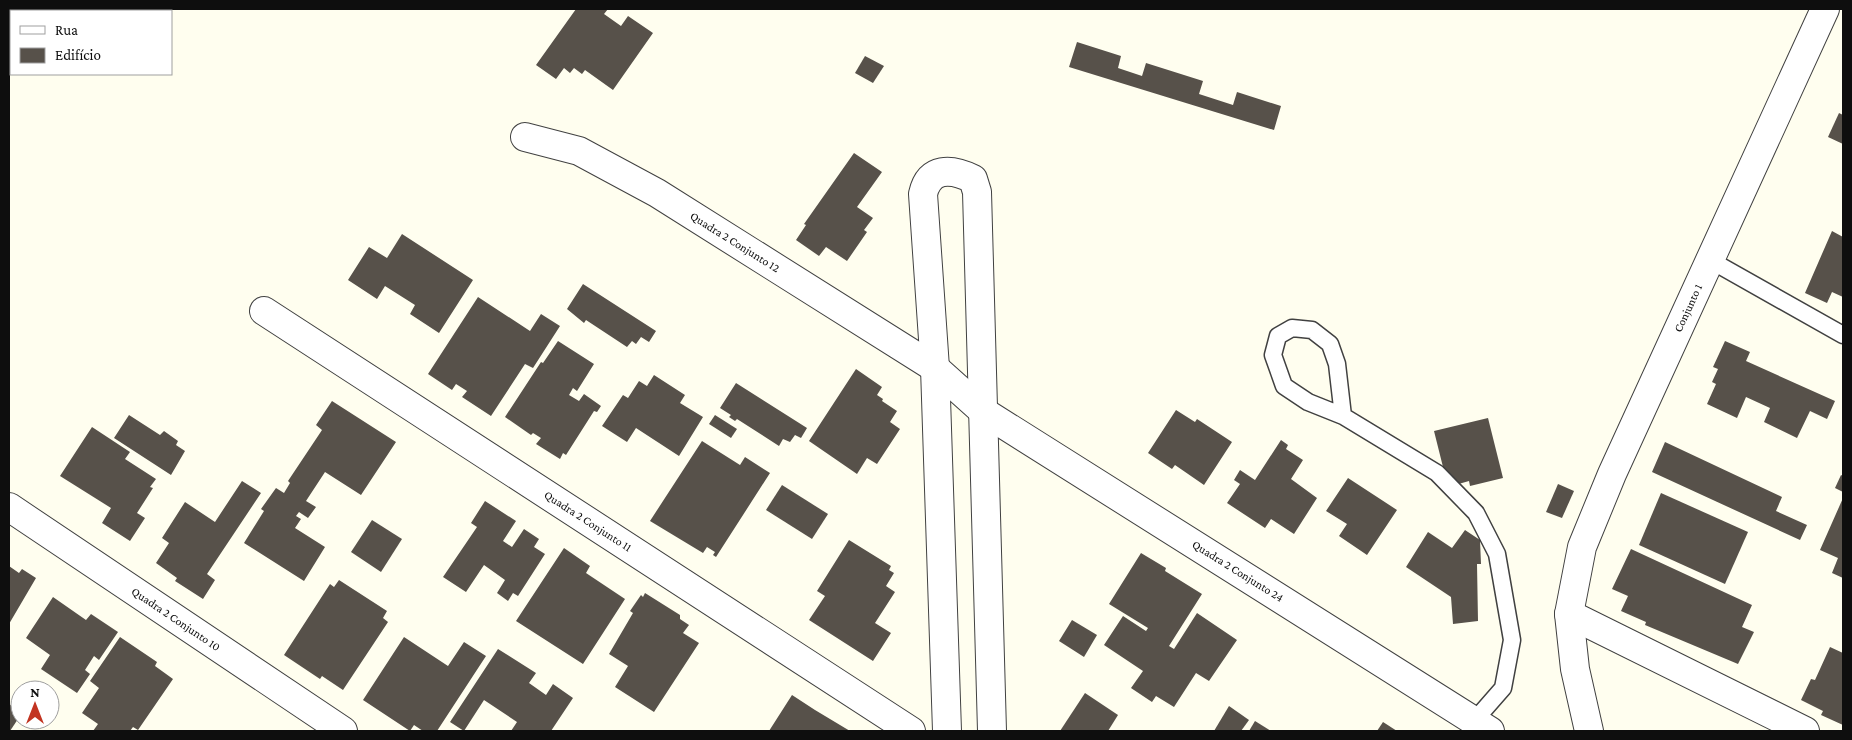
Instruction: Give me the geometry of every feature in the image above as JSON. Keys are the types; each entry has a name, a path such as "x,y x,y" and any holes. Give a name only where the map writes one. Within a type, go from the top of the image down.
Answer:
{"street":[{"name":"Conjunto 1","path":"1589,731 1575,669 1569,614 1586,538 1612,474 1825,9"},
{"name":"Quadra 2 Conjunto 12","path":"525,137 578,151 657,193 935,368 984,412"},
{"path":"947,731 935,368 923,194 926,181 935,173 961,173 973,180 977,192 992,731"},
{"name":"Quadra 2 Conjunto 11","path":"264,311 911,731"},
{"name":"Quadra 2 Conjunto 24","path":"984,412 1483,725"},
{"name":"Quadra 2 Conjunto 10","path":"9,507 343,731"},
{"path":"1569,614 1805,731"}],"lane":[{"path":"1710,260 1843,335"},
{"path":"1343,416 1337,364 1330,344 1312,330 1292,328 1278,336 1273,355 1284,386 1308,402 1343,416 1437,473 1476,514 1496,554 1512,640 1503,688 1483,725"}],"building":[{"path":"576,9 608,9 604,14 621,26 628,16 653,33 613,90 585,70 582,74 574,68 570,73 564,68 556,79 536,65"},
{"path":"1077,42 1121,56 1118,68 1142,76 1146,63 1203,81 1199,94 1233,105 1237,92 1281,106 1274,130 1069,67"},
{"path":"865,56 884,66 873,83 855,73"},
{"path":"1839,113 1843,115 1843,144 1828,137"},
{"path":"854,153 882,172 857,207 873,218 864,230 867,232 847,261 826,247 819,256 796,240 806,225 804,224"},
{"path":"1832,231 1843,237 1843,297 1832,292 1827,303 1805,293"},
{"path":"402,234 473,280 439,333 410,314 415,305 385,286 377,299 348,280 369,247 387,258"},
{"path":"583,284 656,331 649,342 641,337 636,344 632,341 627,347 586,320 584,323 567,309"},
{"path":"478,297 530,331 541,314 560,326 533,368 525,364 491,416 462,397 467,391 456,384 452,390 428,374"},
{"path":"558,341 594,364 577,391 573,388 569,395 579,401 584,394 601,406 597,412 594,411 566,455 563,453 560,459 536,444 541,438 533,433 531,435 505,417 541,362 543,363"},
{"path":"1725,341 1750,352 1746,361 1835,401 1827,419 1810,411 1797,438 1764,422 1770,408 1746,397 1737,418 1707,404 1716,384 1712,382 1718,369 1713,367"},
{"path":"856,369 882,387 877,395 883,399 882,401 897,411 890,422 900,429 877,464 867,458 857,474 809,441"},
{"path":"654,375 685,395 680,403 703,417 679,456 636,428 627,442 602,426 623,395 628,398 639,381 647,386"},
{"path":"736,383 807,428 801,438 795,435 790,442 783,439 779,446 737,419 735,421 729,417 731,415 720,408"},
{"path":"332,401 396,442 361,495 325,472 306,501 316,507 308,518 299,512 296,516 301,519 295,528 325,547 304,581 244,543 264,511 261,509 276,488 284,493 290,483 288,481 322,430 316,425"},
{"path":"1176,410 1195,422 1197,419 1232,442 1204,485 1175,465 1172,469 1148,453"},
{"path":"129,415 160,435 164,431 178,441 176,445 185,451 171,475 114,438"},
{"path":"715,415 737,429 731,438 709,424"},
{"path":"1488,418 1503,478 1470,486 1469,481 1448,487 1434,431"},
{"path":"92,427 130,452 125,459 156,479 150,487 153,488 137,513 145,518 130,541 102,523 111,508 60,476"},
{"path":"1281,440 1288,445 1286,449 1303,460 1291,479 1317,498 1294,534 1271,519 1265,528 1227,503 1240,484 1234,480 1240,470 1255,480"},
{"path":"702,441 740,465 745,457 770,473 716,557 713,555 715,552 707,547 703,553 650,521"},
{"path":"1665,442 1782,497 1776,511 1807,525 1800,540 1652,472"},
{"path":"1841,475 1843,476 1843,492 1835,488"},
{"path":"1348,478 1397,510 1367,555 1339,536 1347,524 1326,511"},
{"path":"242,481 261,493 207,574 215,580 203,599 175,581 177,578 156,563 169,543 162,538 185,502 215,522"},
{"path":"1558,484 1574,491 1562,518 1546,512"},
{"path":"782,485 828,514 812,539 766,510"},
{"path":"1661,493 1748,532 1725,584 1639,545"},
{"path":"1843,498 1843,578 1832,573 1838,558 1820,550"},
{"path":"485,501 516,521 503,541 512,547 524,529 539,539 534,547 545,554 518,596 513,593 508,601 497,593 505,580 484,565 466,592 443,577 477,527 471,523"},
{"path":"372,520 402,539 381,572 351,552"},
{"path":"1465,530 1480,540 1481,564 1477,564 1478,621 1453,624 1451,597 1406,567 1428,532 1452,548"},
{"path":"849,540 891,566 889,570 894,573 886,586 895,592 875,623 891,633 873,661 809,620 825,596 817,591"},
{"path":"564,548 590,566 586,573 625,599 583,664 516,621"},
{"path":"1631,549 1752,605 1742,627 1754,632 1738,664 1645,625 1646,622 1621,611 1628,596 1612,589"},
{"path":"1141,553 1166,568 1165,571 1202,594 1169,646 1174,649 1197,613 1237,640 1209,681 1196,673 1174,707 1156,696 1152,702 1131,688 1143,671 1104,645 1123,616 1146,631 1148,628 1109,604"},
{"path":"9,566 19,573 22,569 36,578 9,624"},
{"path":"339,580 387,611 383,618 388,622 343,690 322,676 320,679 284,655 330,584 334,587"},
{"path":"645,593 680,615 680,619 689,625 683,633 699,643 654,712 615,687 628,666 609,654 633,613 630,611 641,595 643,597"},
{"path":"53,597 86,620 91,614 118,632 99,660 94,656 85,670 90,674 77,693 41,669 50,655 26,638"},
{"path":"1072,620 1097,635 1084,657 1059,641"},
{"path":"120,637 157,662 155,666 173,679 138,730 133,727 130,731 93,731 98,724 82,713 99,688 90,681"},
{"path":"404,637 448,666 464,642 486,656 437,731 423,731 414,725 410,731 363,700"},
{"path":"1830,647 1843,653 1843,725 1821,715 1823,711 1801,700 1811,679 1815,680"},
{"path":"498,649 536,673 529,683 546,695 553,684 573,698 551,731 511,731 517,722 484,700 464,731 450,722"},
{"path":"1085,693 1118,715 1108,731 1060,731"},
{"path":"792,695 815,710 850,731 769,731"},
{"path":"1229,706 1249,720 1241,731 1214,731"},
{"path":"1255,721 1271,731 1249,731"},
{"path":"1383,722 1397,731 1377,731"}]}
